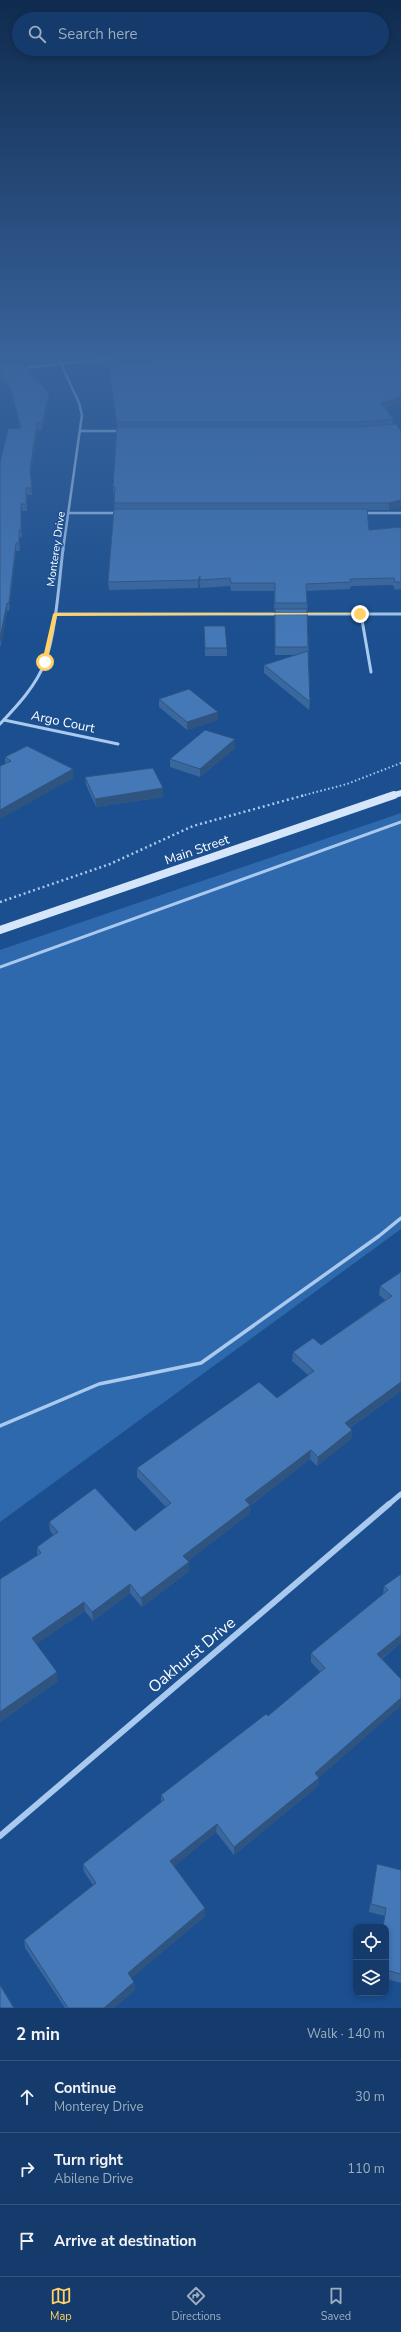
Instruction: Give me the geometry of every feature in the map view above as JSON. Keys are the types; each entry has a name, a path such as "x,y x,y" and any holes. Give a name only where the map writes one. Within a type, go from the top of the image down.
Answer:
{"main road":[{"name":"Main Street","path":"0,930 401,793"}],"street":[{"name":"Monterey Drive","path":"0,724 30,689 45,662 55,614 78,449"},
{"path":"69,513 124,513"},
{"path":"362,513 401,513"},
{"path":"55,614 282,614"},
{"path":"297,614 401,614"},
{"path":"360,614 371,672"},
{"name":"Argo Court","path":"4,720 118,744"},
{"name":"Oakhurst Drive","path":"0,1836 401,1494"}],"lane":[{"path":"0,967 401,822"},
{"path":"0,1426 99,1384 201,1363 379,1236 401,1218"}],"path":[{"path":"0,902 110,864 193,826 347,784 401,763"}],"shaded area":[{"path":"401,813 401,1229 0,1522 0,950"}],"building":[{"path":"3,449 33,449 30,469 32,488 26,488 26,504 21,504 21,530 19,530 19,543 16,543 9,603 7,603 0,638 0,463"},
{"path":"116,449 401,449 401,500 389,503 114,503 115,487 113,487"},
{"path":"114,509 367,509 369,530 401,527 401,582 395,582 394,578 350,579 351,582 306,584 307,603 275,603 275,583 231,583 230,578 200,580 200,576 198,580 108,582"},
{"path":"275,609 307,609 308,647 275,647"},
{"path":"204,626 225,626 227,648 205,648"},
{"path":"308,651 310,702 264,665"},
{"path":"189,689 218,712 187,722 159,699"},
{"path":"205,730 235,739 200,769 170,759"},
{"path":"27,746 73,769 0,810 0,766 11,761 5,757"},
{"path":"153,768 163,788 95,799 85,777"},
{"path":"401,1272 401,1382 345,1423 352,1430 318,1457 311,1450 245,1500 250,1505 183,1556 189,1562 141,1598 130,1584 92,1612 84,1602 32,1638 57,1672 0,1712 0,1579 41,1553 37,1547 58,1532 49,1522 95,1488 135,1531 171,1503 137,1468 259,1382 277,1398 314,1371 293,1352 313,1338 321,1345 392,1296 380,1286"},
{"path":"401,1574 401,1635 377,1654 401,1679 401,1698 315,1773 319,1778 234,1847 217,1824 170,1861 205,1908 128,1973 134,1982 104,2008 68,2008 24,1940 96,1883 83,1864 164,1800 161,1795 266,1714 268,1716 325,1668 311,1653 388,1590 384,1586"},
{"path":"377,1864 401,1870 401,1974 389,1971 389,1924 383,1924 386,1908 371,1904"},
{"path":"0,1985 14,2008 0,2008"}],"route":[{"path":"45,662 50,644 55,614 360,614"}]}
